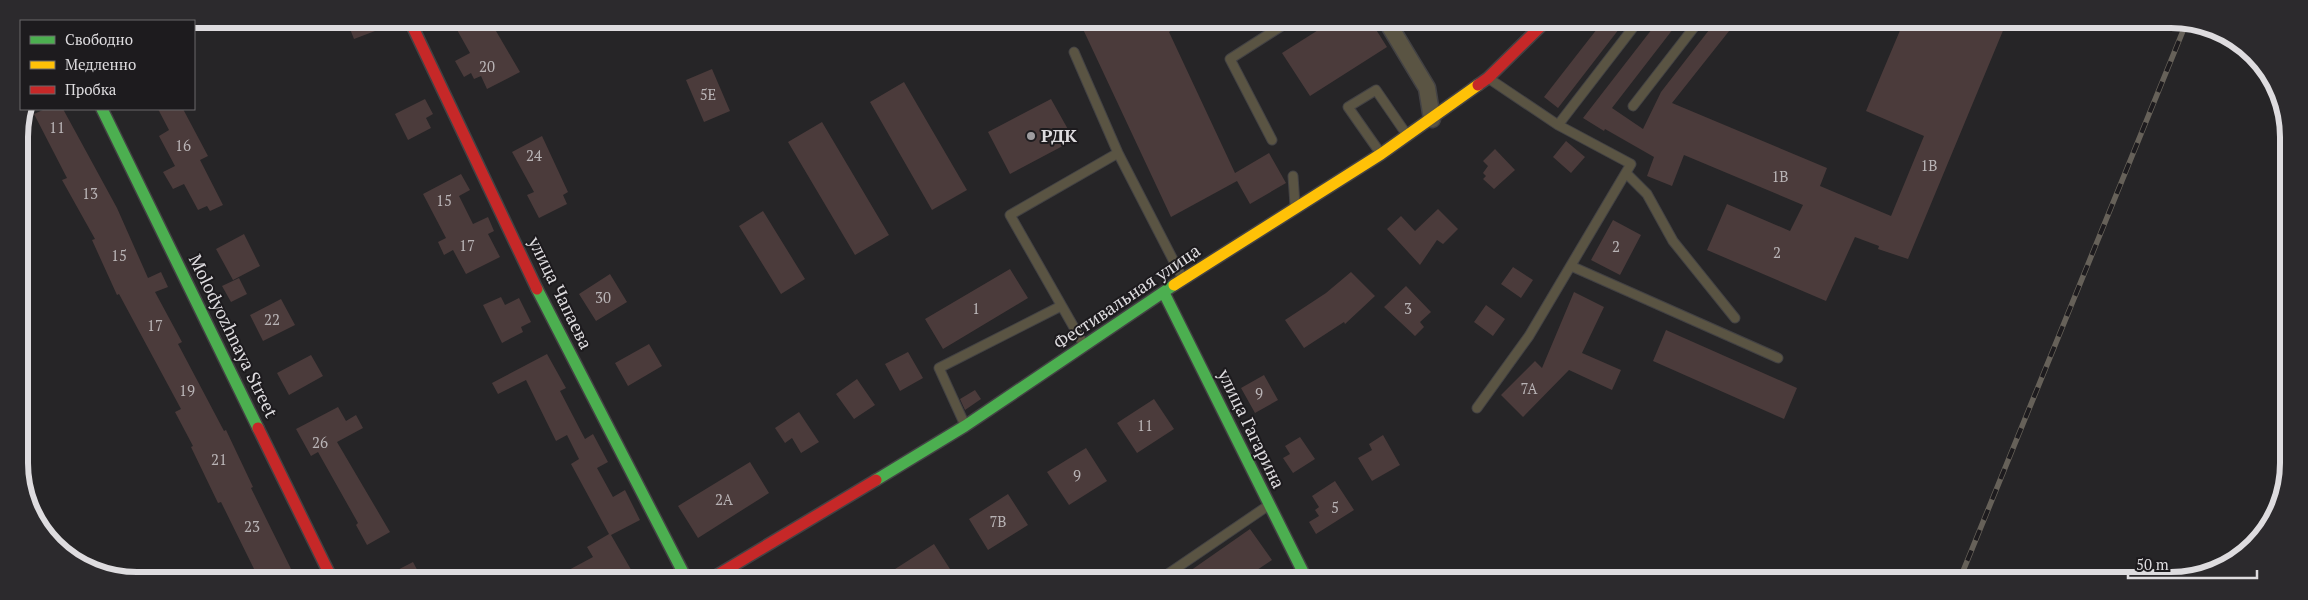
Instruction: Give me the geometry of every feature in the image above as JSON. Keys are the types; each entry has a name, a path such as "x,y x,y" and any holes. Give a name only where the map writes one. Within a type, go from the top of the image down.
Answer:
{"street":[{"name":"улица Чапаева","path":"413,28 548,312 683,572"},
{"path":"1391,28 1427,88 1432,119"},
{"name":"Фестивальная улица","path":"722,572 965,426 1183,279 1381,154 1488,78 1539,28"},
{"name":"Molodyozhnaya Street","path":"102,110 329,572"},
{"name":"улица Гагарина","path":"1164,293 1303,572"}],"lane":[{"path":"1272,140 1230,59 1278,28"},
{"path":"1558,125 1633,28"},
{"path":"1633,106 1693,28"},
{"path":"1074,52 1118,153 1183,279"},
{"path":"1477,408 1528,336 1631,164 1558,125 1488,78"},
{"path":"1381,154 1348,107 1376,90 1408,135"},
{"path":"1084,346 1010,214 1118,153"},
{"path":"1626,173 1647,194 1673,241 1735,318"},
{"path":"1293,176 1295,208"},
{"path":"1571,266 1778,358"},
{"path":"965,426 939,368 1061,306"},
{"path":"1171,572 1269,505"}],"building":[{"path":"350,28 383,28 354,39"},
{"path":"456,28 494,28 520,72 487,89 481,76 474,79 471,73 464,77 455,61 470,53"},
{"path":"1082,28 1175,28 1169,32 1235,173 1269,153 1286,183 1250,204 1237,181 1171,217"},
{"path":"1321,28 1375,28 1387,47 1310,96 1282,53"},
{"path":"1598,28 1620,28 1558,108 1544,97"},
{"path":"1653,28 1674,28 1612,108 1643,129 1661,92 1711,28 1731,28 1672,103 1827,168 1820,186 1891,216 1924,136 1866,111 1901,28 2004,28 1908,259 1878,249 1879,246 1855,237 1826,301 1707,250 1727,204 1790,231 1803,205 1684,155 1672,186 1647,176 1654,157 1583,118"},
{"path":"712,69 730,111 704,122 686,80"},
{"path":"904,82 967,190 932,210 870,102"},
{"path":"425,99 433,114 426,118 431,128 408,140 395,114"},
{"name":"РДК","path":"1051,99 1074,140 1010,174 988,132"},
{"path":"43,110 64,110 117,208 148,278 161,272 168,287 155,292 182,342 178,344 224,431 226,430 253,487 251,488 293,572 256,572 221,502 218,503 191,447 193,446 175,412 181,409 119,294 117,295 92,240 95,239 62,180 67,178 34,114"},
{"path":"159,110 184,110 208,156 200,160 223,205 210,211 207,206 198,210 184,184 173,189 163,172 175,166 159,136 169,130"},
{"path":"822,122 889,235 855,255 788,142"},
{"path":"542,136 568,192 563,195 567,204 539,218 527,195 534,192 512,152"},
{"path":"1566,141 1585,157 1571,173 1553,157"},
{"path":"1495,149 1515,170 1494,189 1483,179 1486,176 1483,173 1488,166 1483,161"},
{"path":"461,174 470,190 459,196 473,224 488,217 494,231 488,234 500,257 466,274 453,250 444,255 438,242 446,238 423,194"},
{"path":"1438,209 1458,229 1443,244 1437,240 1420,265 1387,229 1401,216 1415,231"},
{"path":"763,211 805,279 781,294 739,226"},
{"path":"1613,220 1641,235 1620,275 1591,260"},
{"path":"244,234 260,266 233,280 216,249"},
{"path":"1513,267 1533,280 1521,298 1501,284"},
{"path":"1010,269 1028,298 943,349 925,319"},
{"path":"1351,272 1375,296 1345,324 1344,322 1304,348 1285,320 1326,293"},
{"path":"610,274 627,302 596,321 579,294"},
{"path":"239,278 247,294 231,302 222,286"},
{"path":"1406,286 1431,312 1420,322 1424,327 1415,336 1384,307"},
{"path":"1574,292 1604,307 1582,353 1621,370 1612,390 1569,370 1523,417 1501,395 1535,361 1542,368"},
{"path":"501,297 505,305 519,298 531,322 521,327 523,332 502,343 483,305"},
{"path":"281,299 295,325 263,341 250,315"},
{"path":"1486,305 1505,319 1493,336 1474,322"},
{"path":"1666,330 1797,388 1784,419 1653,361"},
{"path":"649,344 662,366 628,386 615,363"},
{"path":"908,352 923,378 900,391 885,364"},
{"path":"547,354 566,388 560,391 585,439 593,434 608,462 597,468 613,497 625,490 640,520 611,535 632,572 565,572 593,557 587,547 609,534 571,464 579,459 567,435 556,441 526,380 498,394 492,383"},
{"path":"311,355 323,376 289,395 277,373"},
{"path":"1264,375 1278,400 1255,413 1241,388"},
{"path":"857,379 875,405 854,419 836,394"},
{"path":"975,390 981,399 965,410 960,399"},
{"path":"1154,399 1174,429 1137,453 1117,423"},
{"path":"338,407 346,421 356,415 363,428 337,442 390,532 367,545 356,525 358,523 318,452 311,456 296,429"},
{"path":"799,412 819,442 801,453 792,438 785,443 775,428"},
{"path":"1383,435 1400,465 1372,481 1358,458 1372,450 1369,444"},
{"path":"1300,437 1315,459 1293,473 1283,458 1290,454 1285,446"},
{"path":"1086,448 1107,481 1069,505 1047,472"},
{"path":"750,462 769,493 698,538 678,506"},
{"path":"1335,481 1354,510 1316,534 1309,522 1319,516 1315,510 1319,507 1312,496"},
{"path":"1008,494 1028,525 988,550 969,519"},
{"path":"1250,529 1272,560 1254,572 1188,572"},
{"path":"934,544 952,572 890,572"},
{"path":"413,562 418,572 394,572"}],"railway":[{"path":"1963,572 2184,29"}],"traffic: fast":[{"path":"102,110 258,428"},
{"path":"876,480 965,426 1174,285"},
{"path":"537,289 683,572"},
{"path":"1164,293 1303,572"}],"traffic: slow":[{"path":"1174,285 1381,154 1478,85"}],"traffic: jam":[{"path":"413,28 537,289"},
{"path":"1478,85 1488,78 1539,28"},
{"path":"258,428 329,572"},
{"path":"722,572 876,480"}],"place":[{"name":"РДК","path":"1031,136"}]}
